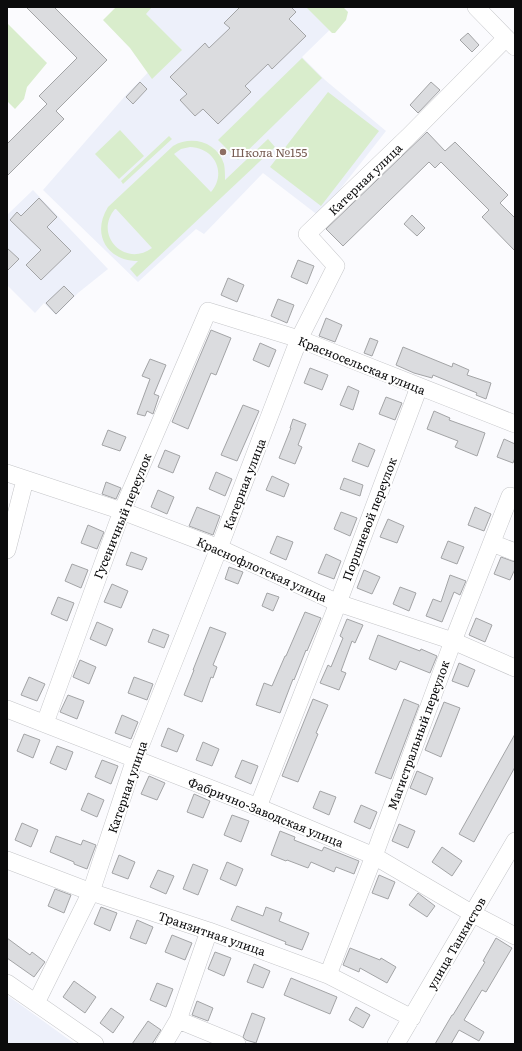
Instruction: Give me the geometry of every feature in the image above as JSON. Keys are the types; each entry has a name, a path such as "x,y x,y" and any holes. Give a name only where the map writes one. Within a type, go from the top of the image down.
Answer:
{"street":[{"path":"476,7 511,42"},
{"name":"Катерная улица","path":"36,1003 91,892 135,759 300,339 336,266 307,234 408,137 511,42"},
{"name":"Красносельская улица","path":"208,311 300,339 515,424"},
{"name":"Гусеничный переулок","path":"45,724 122,511 208,311"},
{"name":"Поршневой переулок","path":"258,807 338,603 419,387"},
{"name":"Краснофлотская улица","path":"7,473 122,511 219,548 338,603 453,640 515,668"},
{"path":"7,550 25,480"},
{"name":"Магистральный переулок","path":"328,975 374,856 453,640 510,496"},
{"path":"492,543 515,552"},
{"name":"Фабрично-Заводская улица","path":"7,709 258,807 374,856 473,914 515,936"},
{"name":"улица Танкистов","path":"396,1044 515,841"},
{"name":"Транзитная улица","path":"7,860 91,892 209,931 328,975 412,1018"},
{"path":"164,1044 178,1020 209,931"},
{"path":"7,983 95,1044"},
{"path":"178,1020 237,1044"}],"shaded area":[{"name":"Школа №155","path":"142,7 343,7 348,12 302,57 325,80 386,131 319,216 263,173 204,234 196,229 138,282 43,190 126,95 166,54"},
{"path":"33,190 108,269 78,293 56,315 44,303 35,313 7,285 7,215"},
{"path":"7,995 46,1023 75,1044 7,1044"}],"green space":[{"path":"116,7 152,7 146,14 182,50 152,79 130,48 103,20"},
{"path":"306,7 343,7 348,12 346,20 335,33 332,33"},
{"path":"7,23 47,63 27,87 24,99 15,109 7,101"},
{"path":"302,58 322,78 238,160 218,140"},
{"path":"328,92 379,131 321,206 270,167"},
{"path":"120,130 144,156 119,179 95,154"},
{"path":"169,136 172,139 123,184 121,181"},
{"path":"268,139 275,147 137,277 130,269 138,261 127,260 118,256 110,251 105,244 101,227 103,217 108,207 173,146 188,141 196,141 210,146 221,156 225,170 225,180","holes":["190,147 199,148 206,152 216,163 218,177 216,185 211,192 174,154 181,149","116,209 152,248 142,253 132,254 115,246 110,238 108,229 109,219"]}],"building":[{"path":"26,7 54,7 107,60 56,111 64,119 7,176 7,144 47,104 39,96 77,58"},
{"path":"240,7 291,7 296,12 289,19 306,36 272,69 268,64 245,86 251,92 218,124 203,109 195,116 180,100 187,94 170,77 205,43 209,48 230,28 224,23"},
{"path":"468,33 479,45 472,52 460,40"},
{"path":"140,82 147,89 133,104 126,97"},
{"path":"431,82 440,90 418,113 410,105"},
{"path":"427,132 445,151 455,142 508,195 500,203 515,218 515,251 482,217 489,210 441,162 435,168 429,162 343,246 326,229"},
{"path":"39,198 57,217 47,227 71,251 41,280 26,265 41,250 10,220 17,212 21,216"},
{"path":"412,215 425,228 417,236 404,224"},
{"path":"7,248 19,259 7,271"},
{"path":"298,260 314,266 307,284 291,277"},
{"path":"228,278 244,285 237,302 221,295"},
{"path":"64,286 74,296 56,314 46,303"},
{"path":"278,299 294,305 287,323 271,316"},
{"path":"326,318 342,325 335,342 319,336"},
{"path":"211,330 231,338 216,375 211,373 188,429 172,422"},
{"path":"370,338 378,341 372,356 364,353"},
{"path":"260,343 276,350 269,367 253,360"},
{"path":"403,347 452,367 453,363 469,370 467,375 491,383 486,399 476,395 477,393 433,375 432,378 414,373 396,365"},
{"path":"150,359 166,365 154,394 159,396 153,414 147,411 145,416 137,414 150,379 142,376"},
{"path":"310,368 328,375 322,390 304,383"},
{"path":"348,386 359,391 353,410 340,405"},
{"path":"386,397 402,403 395,420 379,414"},
{"path":"243,405 259,411 237,461 221,455"},
{"path":"434,411 450,418 449,420 485,433 477,456 455,447 458,441 427,429"},
{"path":"293,419 306,424 298,445 302,447 295,464 279,458"},
{"path":"108,430 126,437 120,451 102,445"},
{"path":"504,439 515,444 515,458 513,463 497,457"},
{"path":"359,443 375,450 368,467 352,461"},
{"path":"165,450 180,456 173,473 158,467"},
{"path":"216,472 232,479 225,496 209,489"},
{"path":"272,476 289,484 284,497 266,490"},
{"path":"344,478 363,485 360,496 340,489"},
{"path":"106,482 121,488 116,499 102,494"},
{"path":"158,490 174,497 167,514 151,507"},
{"path":"197,507 220,516 213,535 189,526"},
{"path":"475,507 491,514 484,531 468,525"},
{"path":"341,512 357,518 350,536 334,529"},
{"path":"388,519 404,526 397,543 380,537"},
{"path":"88,525 104,532 97,549 81,543"},
{"path":"277,536 293,542 286,560 270,553"},
{"path":"448,541 464,547 457,564 441,558"},
{"path":"131,552 147,558 142,570 126,565"},
{"path":"326,554 341,561 334,579 318,573"},
{"path":"501,557 515,562 515,569 510,580 494,574"},
{"path":"72,564 88,570 81,588 65,581"},
{"path":"229,567 243,572 238,584 225,579"},
{"path":"364,570 380,577 372,594 357,588"},
{"path":"450,575 466,581 460,595 454,592 442,622 426,616 433,599 441,602"},
{"path":"112,584 128,591 121,608 104,602"},
{"path":"400,587 416,593 409,611 393,604"},
{"path":"267,593 279,597 273,611 262,606"},
{"path":"58,597 74,603 67,621 51,614"},
{"path":"305,612 321,618 294,680 293,679 280,713 256,705 264,683 272,686"},
{"path":"476,618 492,625 485,642 469,635"},
{"path":"347,619 363,625 355,643 352,641 341,671 346,673 339,690 320,683 328,665 331,667 343,638 340,636"},
{"path":"97,622 113,629 106,646 90,639"},
{"path":"210,627 226,633 213,665 217,667 213,678 211,677 202,702 184,695"},
{"path":"153,629 169,635 164,648 148,642"},
{"path":"378,635 420,651 421,649 437,656 430,673 400,661 396,670 369,659"},
{"path":"80,660 96,667 89,684 73,677"},
{"path":"459,663 475,670 468,687 452,681"},
{"path":"29,677 45,684 37,701 21,695"},
{"path":"134,677 153,684 147,700 128,693"},
{"path":"68,695 84,701 77,719 60,712"},
{"path":"313,699 328,705 316,733 318,734 298,782 282,776"},
{"path":"404,699 419,705 391,779 375,773"},
{"path":"444,702 460,708 441,757 425,750"},
{"path":"122,715 138,722 131,739 115,733"},
{"path":"168,728 184,735 177,752 161,746"},
{"path":"24,734 40,740 33,758 17,751"},
{"path":"515,734 515,767 474,842 459,834"},
{"path":"203,742 219,749 212,766 196,760"},
{"path":"57,746 73,752 66,770 50,763"},
{"path":"102,760 118,766 111,784 95,777"},
{"path":"242,760 258,766 251,784 235,777"},
{"path":"417,771 433,778 426,795 410,788"},
{"path":"149,776 165,783 157,800 141,794"},
{"path":"320,791 336,797 329,815 313,808"},
{"path":"88,793 104,800 97,817 81,810"},
{"path":"194,794 210,801 203,818 187,812"},
{"path":"361,805 377,812 370,829 354,822"},
{"path":"232,815 249,821 241,842 224,835"},
{"path":"22,823 38,830 31,847 15,840"},
{"path":"399,824 415,831 408,848 392,841"},
{"path":"280,831 295,837 294,840 322,851 324,847 359,861 354,874 336,867 334,872 311,862 308,868 271,855"},
{"path":"56,836 81,845 83,840 96,845 87,869 50,852"},
{"path":"442,847 462,861 452,876 432,862"},
{"path":"119,855 135,862 128,879 112,873"},
{"path":"227,862 243,869 236,886 220,879"},
{"path":"193,864 208,870 198,895 183,889"},
{"path":"158,870 174,876 166,894 150,887"},
{"path":"379,875 395,882 388,899 372,893"},
{"path":"55,889 71,895 64,913 48,906"},
{"path":"418,893 435,906 427,917 409,905"},
{"path":"237,906 263,916 266,907 282,913 279,921 309,933 302,950 231,920"},
{"path":"101,907 117,913 110,931 94,924"},
{"path":"137,920 153,927 146,944 130,938"},
{"path":"172,935 192,943 185,960 165,952"},
{"path":"7,938 30,955 32,952 45,962 34,977 7,958"},
{"path":"496,938 512,948 486,992 482,990 464,1020 484,1032 479,1041 459,1030 451,1044 435,1044 485,962 483,961"},
{"path":"350,948 380,960 381,958 396,967 387,983 360,968 359,972 343,965"},
{"path":"215,952 231,958 224,976 208,969"},
{"path":"254,964 270,971 263,988 247,982"},
{"path":"291,978 337,997 330,1014 284,995"},
{"path":"74,981 96,997 85,1013 63,997"},
{"path":"157,983 173,989 166,1007 150,1000"},
{"path":"197,1001 213,1008 208,1021 192,1015"},
{"path":"356,1007 370,1015 363,1028 349,1020"},
{"path":"111,1008 124,1017 113,1033 100,1023"},
{"path":"252,1013 265,1018 256,1043 246,1040 243,1037"},
{"path":"148,1021 161,1030 152,1044 132,1044"}],"place":[{"name":"Школа №155","path":"223,152"}]}
